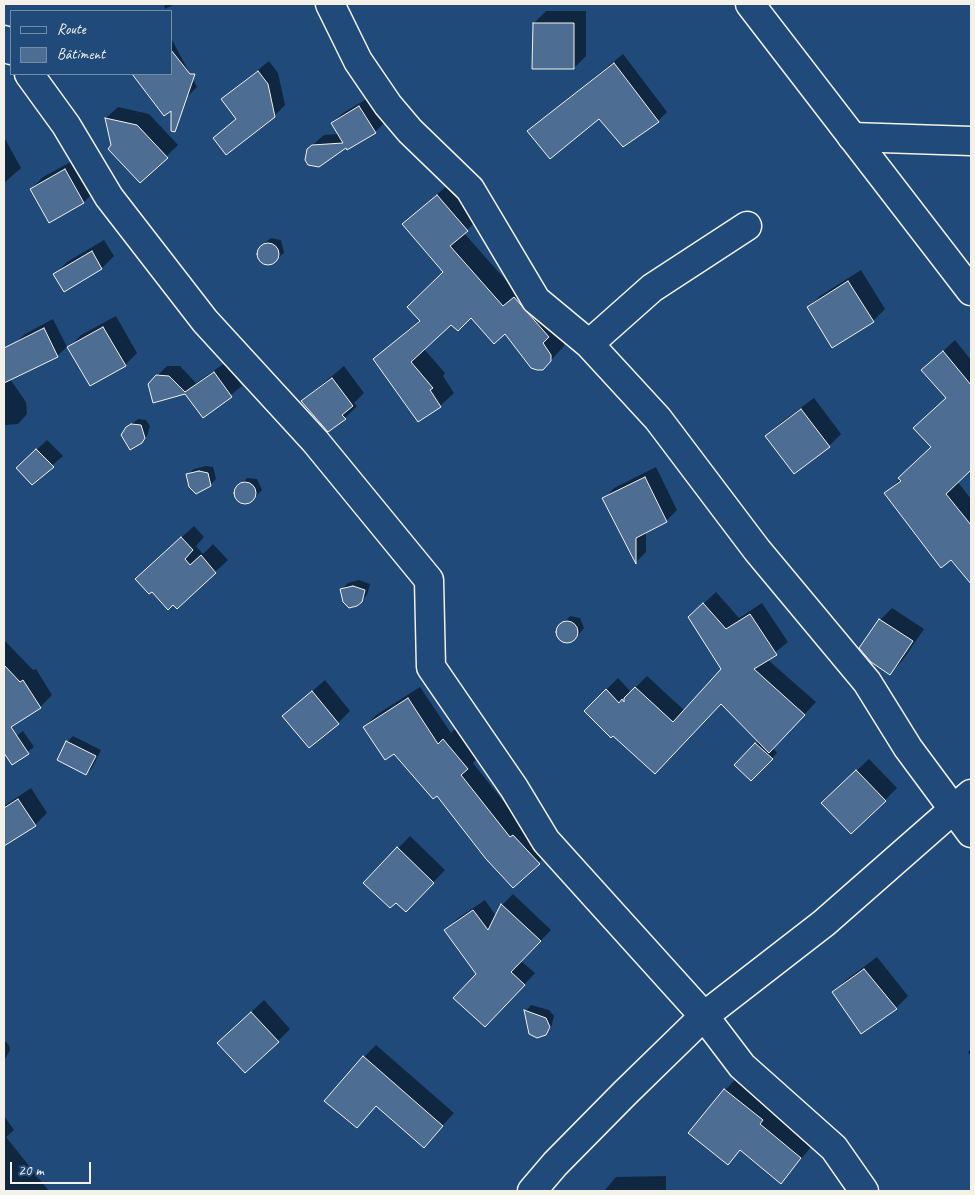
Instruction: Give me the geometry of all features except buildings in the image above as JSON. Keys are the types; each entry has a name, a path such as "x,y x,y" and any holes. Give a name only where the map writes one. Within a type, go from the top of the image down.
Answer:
{"main road":[{"path":"330,4 358,61 388,105 410,131 470,189 536,300 589,344 658,419 757,550 867,682 908,748 962,801 971,833"},
{"path":"750,4 971,290"},
{"path":"30,75 66,125 109,198 205,322 315,440 429,580 431,667 514,788 546,841 704,1016 742,1066 834,1148 864,1191"},
{"path":"852,137 971,141"},
{"path":"589,344 652,288 747,226"},
{"path":"532,1191 554,1164 704,1016 824,923 962,801"}]}
